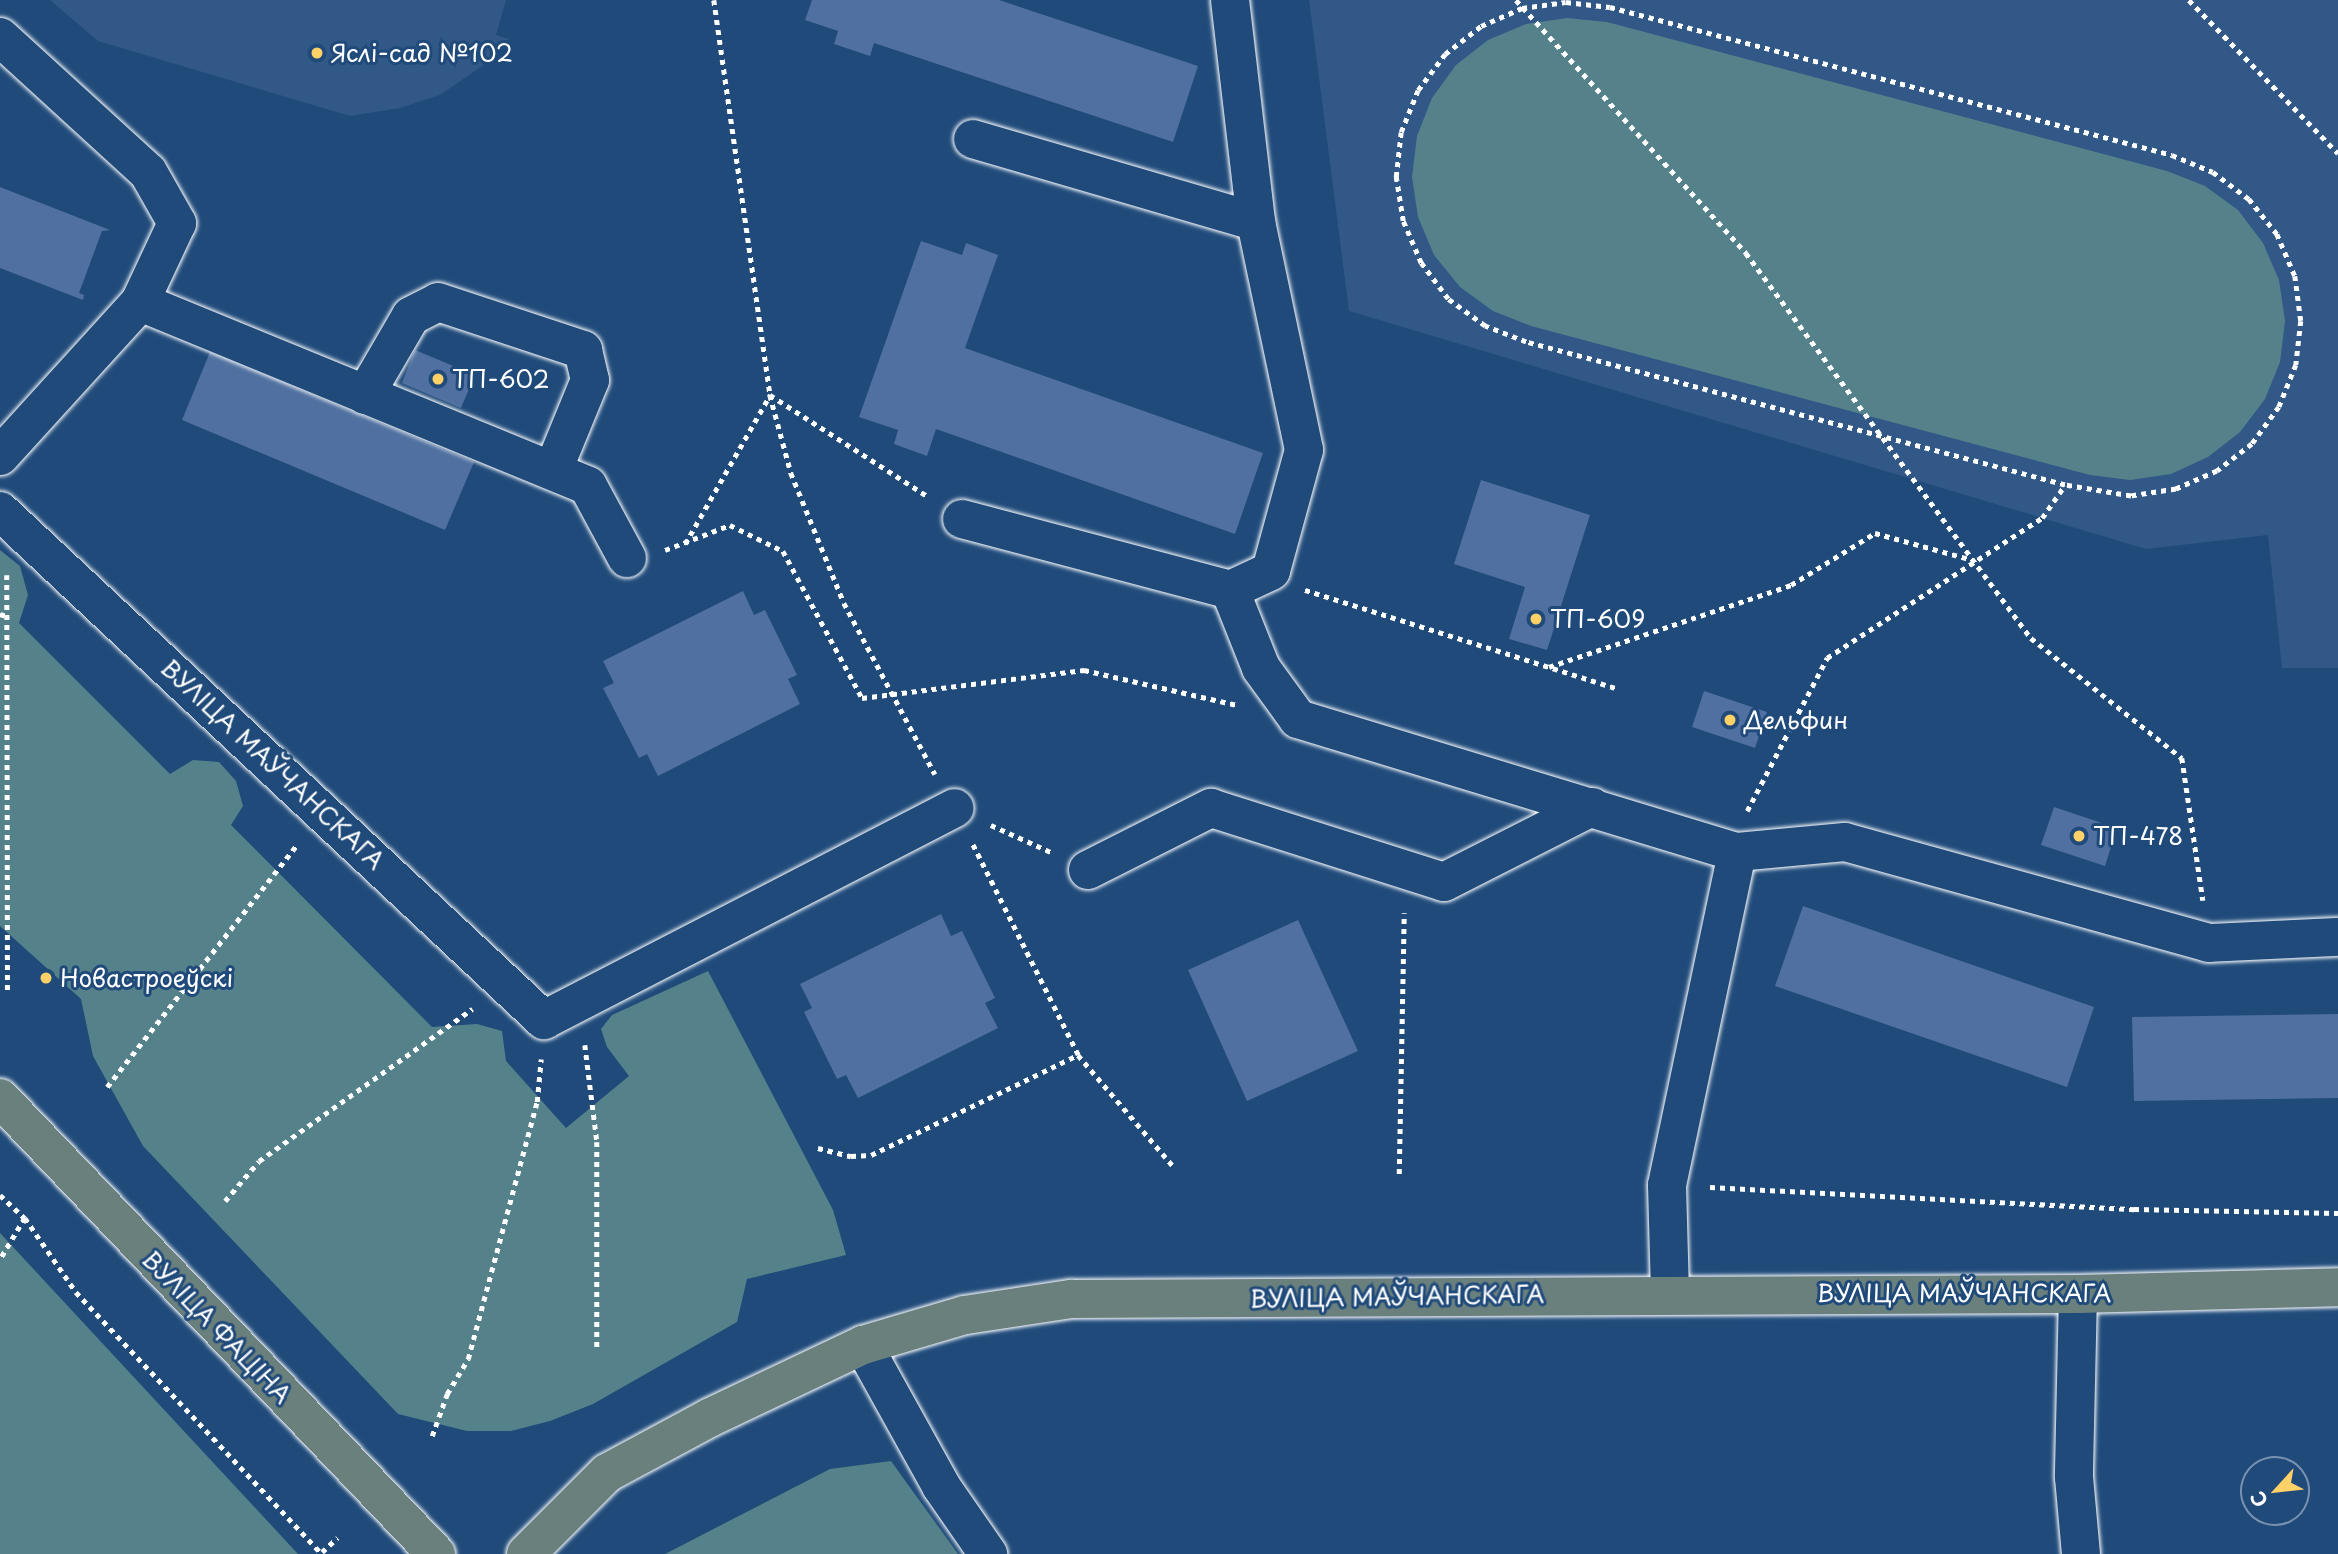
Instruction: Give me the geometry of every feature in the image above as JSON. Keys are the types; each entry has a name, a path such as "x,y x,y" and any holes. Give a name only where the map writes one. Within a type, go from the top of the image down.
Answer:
{"main road":[{"name":"ВУЛІЦА ФАЦІНА","path":"0,1098 436,1554"},
{"name":"ВУЛІЦА МАЎЧАНСКАГА","path":"526,1554 607,1474 709,1418 863,1345 965,1315 1071,1299 1670,1293 2078,1294 2338,1287"}],"street":[{"path":"962,519 1230,590 1270,571 1304,450 1256,222 1230,0"},
{"path":"0,37 148,172 177,223 140,302 0,456"},
{"path":"973,139 1256,222"},
{"path":"140,302 588,486 627,558"},
{"path":"365,395 411,316 438,302 583,350 590,380 553,470"},
{"name":"ВУЛІЦА МАЎЧАНСКАГА","path":"1,511 508,983 544,1020"},
{"path":"1230,590 1261,668 1298,719 1732,850 1845,842 2209,943 2338,937"},
{"path":"1088,870 1211,808 1444,882 1592,807"},
{"path":"544,1020 954,808"},
{"path":"1670,1293 1667,1185 1732,850"},
{"path":"2078,1294 2074,1477 2081,1554"},
{"path":"863,1345 941,1486 988,1554"}],"path":[{"path":"714,0 770,394 791,473 844,603 889,694 954,808 1078,1055 1173,1166"},
{"path":"1516,0 1746,253 2031,638 2182,758 2209,943"},
{"path":"2189,0 2338,153"},
{"path":"1566,2 1610,7 2172,155 2213,172 2249,199 2277,234 2295,276 2301,321 2296,365 2279,407 2252,444 2217,471 2176,489 2131,496 2065,485 1884,437 1526,342 1485,326 1448,299 1420,263 1402,221 1396,177 1401,132 1418,90 1445,54 1480,26 1522,8 1566,2"},
{"path":"770,394 962,519"},
{"path":"684,546 770,394"},
{"path":"1732,850 1827,658 2042,518 2065,485"},
{"path":"1,511 10,617 8,993"},
{"path":"627,558 684,546 730,524 783,551 862,698 1084,670 1298,719"},
{"path":"1549,667 1791,585 1875,533 1974,560"},
{"path":"1270,571 1292,586 1616,688"},
{"path":"0,614 10,617"},
{"path":"954,808 1088,870"},
{"path":"107,1087 323,811"},
{"path":"1399,1174 1405,869"},
{"path":"225,1201 258,1161 508,983"},
{"path":"579,1001 597,1142 597,1348"},
{"path":"432,1436 447,1394 468,1359 537,1102 544,1020"},
{"path":"818,1148 851,1156 871,1155 1078,1055"},
{"path":"1667,1185 2134,1209 2338,1213"},
{"path":"0,1195 25,1218 76,1292 322,1553 337,1538"},
{"path":"0,1260 25,1218"}],"shaded area":[{"name":"Яслі-сад №102","path":"50,0 506,0 496,35 509,39 491,60 440,95 400,108 350,116 98,41"},
{"path":"1309,0 2338,0 2338,668 2282,668 2268,535 2146,549 1349,311"}],"green space":[{"path":"1567,18 1607,22 2167,171 2205,186 2238,210 2263,243 2279,280 2285,321 2280,362 2265,399 2240,432 2208,457 2171,474 2130,480 2090,475 1531,326 1493,311 1460,287 1434,255 1418,217 1412,177 1417,136 1432,98 1456,65 1488,40 1526,24"},
{"path":"0,550 20,566 28,595 19,623 170,774 193,760 219,762 236,781 243,806 231,825 432,1027 477,1024 502,1031 506,1061 566,1128 629,1076 607,1047 601,1029 612,1015 708,971 833,1210 846,1255 747,1279 737,1322 593,1404 550,1421 511,1431 467,1431 398,1414 143,1146 93,1056 81,999 0,926"},
{"path":"0,1233 298,1554 0,1554"},
{"path":"891,1461 958,1554 665,1554 830,1469"}],"building":[{"path":"812,0 999,0 1198,66 1173,142 874,43 870,56 834,44 838,31 805,20"},
{"path":"0,187 110,230 102,231 79,293 84,295 83,300 0,268"},
{"path":"921,241 962,255 966,243 998,255 965,348 1263,453 1235,534 936,429 927,456 894,444 898,430 859,417"},
{"name":"ТП-602","path":"415,350 475,375 461,408 402,383"},
{"path":"210,352 474,462 445,530 182,420"},
{"path":"1481,480 1590,515 1547,650 1509,639 1525,587 1454,564"},
{"path":"743,591 754,615 765,610 797,675 788,679 800,704 658,776 647,754 639,758 603,688 614,683 603,661"},
{"name":"Дельфин","path":"1704,691 1767,712 1755,748 1692,727"},
{"name":"ТП-478","path":"2054,807 2117,828 2105,866 2041,845"},
{"path":"1803,906 2094,1007 2067,1087 1775,986"},
{"path":"941,914 951,936 962,931 995,998 985,1003 998,1028 858,1098 846,1075 837,1079 804,1012 812,1008 800,984"},
{"path":"1298,920 1358,1051 1247,1101 1188,970"},
{"path":"2338,1014 2338,1098 2134,1101 2132,1017"}],"place":[{"name":"Яслі-сад №102","path":"317,53"},
{"name":"ТП-602","path":"438,379"},
{"name":"ТП-609","path":"1536,619"},
{"name":"Дельфин","path":"1730,720"},
{"name":"ТП-478","path":"2079,836"},
{"name":"Новастроеўскі","path":"46,978"}]}
